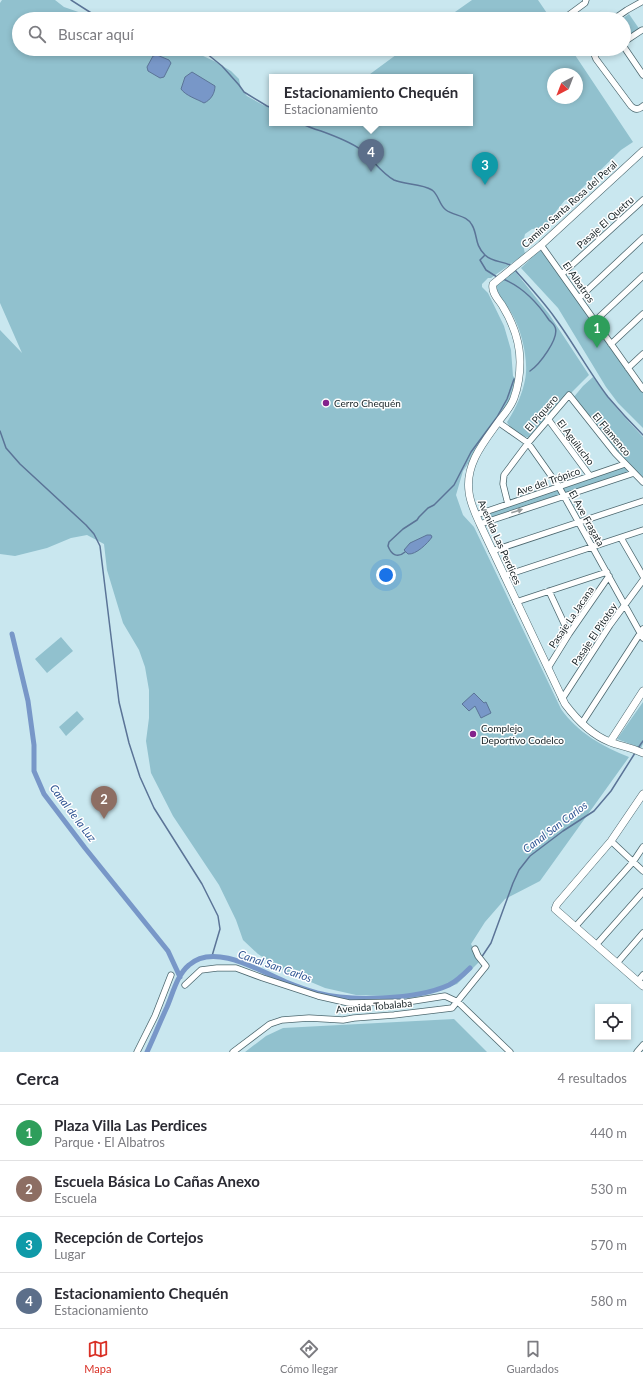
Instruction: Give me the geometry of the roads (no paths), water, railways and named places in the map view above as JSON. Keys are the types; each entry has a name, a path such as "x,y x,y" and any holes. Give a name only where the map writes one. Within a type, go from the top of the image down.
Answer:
{"street":[{"path":"573,12 585,3 586,0"},
{"path":"624,12 643,1"},
{"path":"631,38 643,30"},
{"path":"595,56 629,105 637,109 643,106"},
{"path":"630,56 643,75"},
{"name":"Camino Santa Rosa del Peral","path":"508,271 541,245 643,152"},
{"name":"Pasaje El Quetru","path":"562,274 643,200"},
{"path":"579,298 643,238"},
{"name":"El Albatros","path":"541,245 643,389"},
{"name":"Avenida Las Perdices","path":"508,271 494,282 492,289 508,314 517,335 520,362 519,376 514,399 478,451 471,468 469,492 476,515 492,551 562,699 569,710 595,734 610,742 643,753"},
{"path":"595,321 643,276"},
{"path":"611,344 643,314"},
{"path":"628,368 643,354"},
{"name":"El Piquero","path":"508,504 503,484 504,475 528,443 569,395"},
{"name":"El Flamenco","path":"569,395 606,443 643,482"},
{"name":"El Aguilucho","path":"548,419 590,476"},
{"name":"El Ave Fragata","path":"498,422 528,443 559,487 642,633"},
{"name":"Ave del Trópico","path":"476,515 625,464"},
{"name":"Ave del Trópico","path":"480,524 634,473"},
{"path":"492,551 643,501"},
{"path":"504,576 643,530"},
{"path":"621,538 643,576"},
{"path":"516,602 608,574"},
{"name":"Pasaje La Jacana","path":"548,668 608,574"},
{"name":"Pasaje El Pitotoy","path":"562,699 610,625 643,580"},
{"path":"549,591 569,634"},
{"path":"582,723 642,633"},
{"path":"610,742 643,691"},
{"path":"643,794 611,841 556,904 555,909 640,983 643,975"},
{"path":"611,841 643,871"},
{"path":"575,927 633,862 643,847"},
{"path":"596,945 643,892"},
{"path":"617,963 643,933"},
{"name":"Avenida Tobalaba","path":"233,1052 270,1024 282,1020 308,1018 343,1020 452,1008 486,966 475,950"},
{"path":"185,984 201,970 236,968 318,996 349,1003 407,1002 445,996 458,1002 510,1052"},
{"path":"137,1052 155,1016 171,975"},
{"path":"637,1052 643,1045"}],"water":[{"path":"153,56 159,56 169,60 171,63 164,77 160,78 148,71 147,67"},
{"path":"192,72 215,86 212,96 204,103 181,89 185,77"},
{"path":"427,535 431,535 432,537 415,553 408,554 404,550 410,543"},
{"path":"474,693 484,703 486,702 491,713 481,718 475,706 469,711 462,704"}],"waterway":[{"path":"71,0 90,12"},
{"path":"210,56 222,66 244,92 269,107"},
{"path":"307,126 356,146 384,173 394,180 423,186 432,190 446,210 464,217 470,222 474,229 479,247 485,255 491,259 510,265"},
{"path":"485,255 480,260 486,270 497,277"},
{"path":"514,269 562,328 608,397 643,435"},
{"path":"503,279 517,286 529,296 540,307 555,327 556,332 552,344 548,351 530,371"},
{"path":"405,552 395,555 389,549 389,542 403,529 417,520 454,485 471,452 497,417 507,399 514,379"},
{"path":"0,431 6,448 20,464 86,525 94,534 100,546 119,702 129,743 140,777 154,808 202,884 218,916 220,929 212,956"},
{"name":"Canal de la Luz","path":"12,634 28,701 34,745 34,771 44,794 85,848 168,951 180,977"},
{"name":"Canal San Carlos","path":"638,748 643,741"},
{"name":"Canal San Carlos","path":"481,958 491,943 519,870 530,856 563,831 594,811 611,791 635,753"},
{"name":"Canal San Carlos","path":"147,1052 178,979 189,965 199,959 211,956 224,957 250,966 302,988 317,993 347,998 383,998 419,994 449,985 470,968"}],"place":[{"name":"Estacionamiento Chequén","path":"371,172"},
{"name":"Recepción de Cortejos","path":"485,185"},
{"name":"Plaza Villa Las Perdices","path":"597,348"},
{"name":"Cerro Chequén","path":"326,403"},
{"name":"Complejo Deportivo Codelco","path":"473,734"},
{"name":"Escuela Básica Lo Cañas Anexo","path":"104,819"}]}
